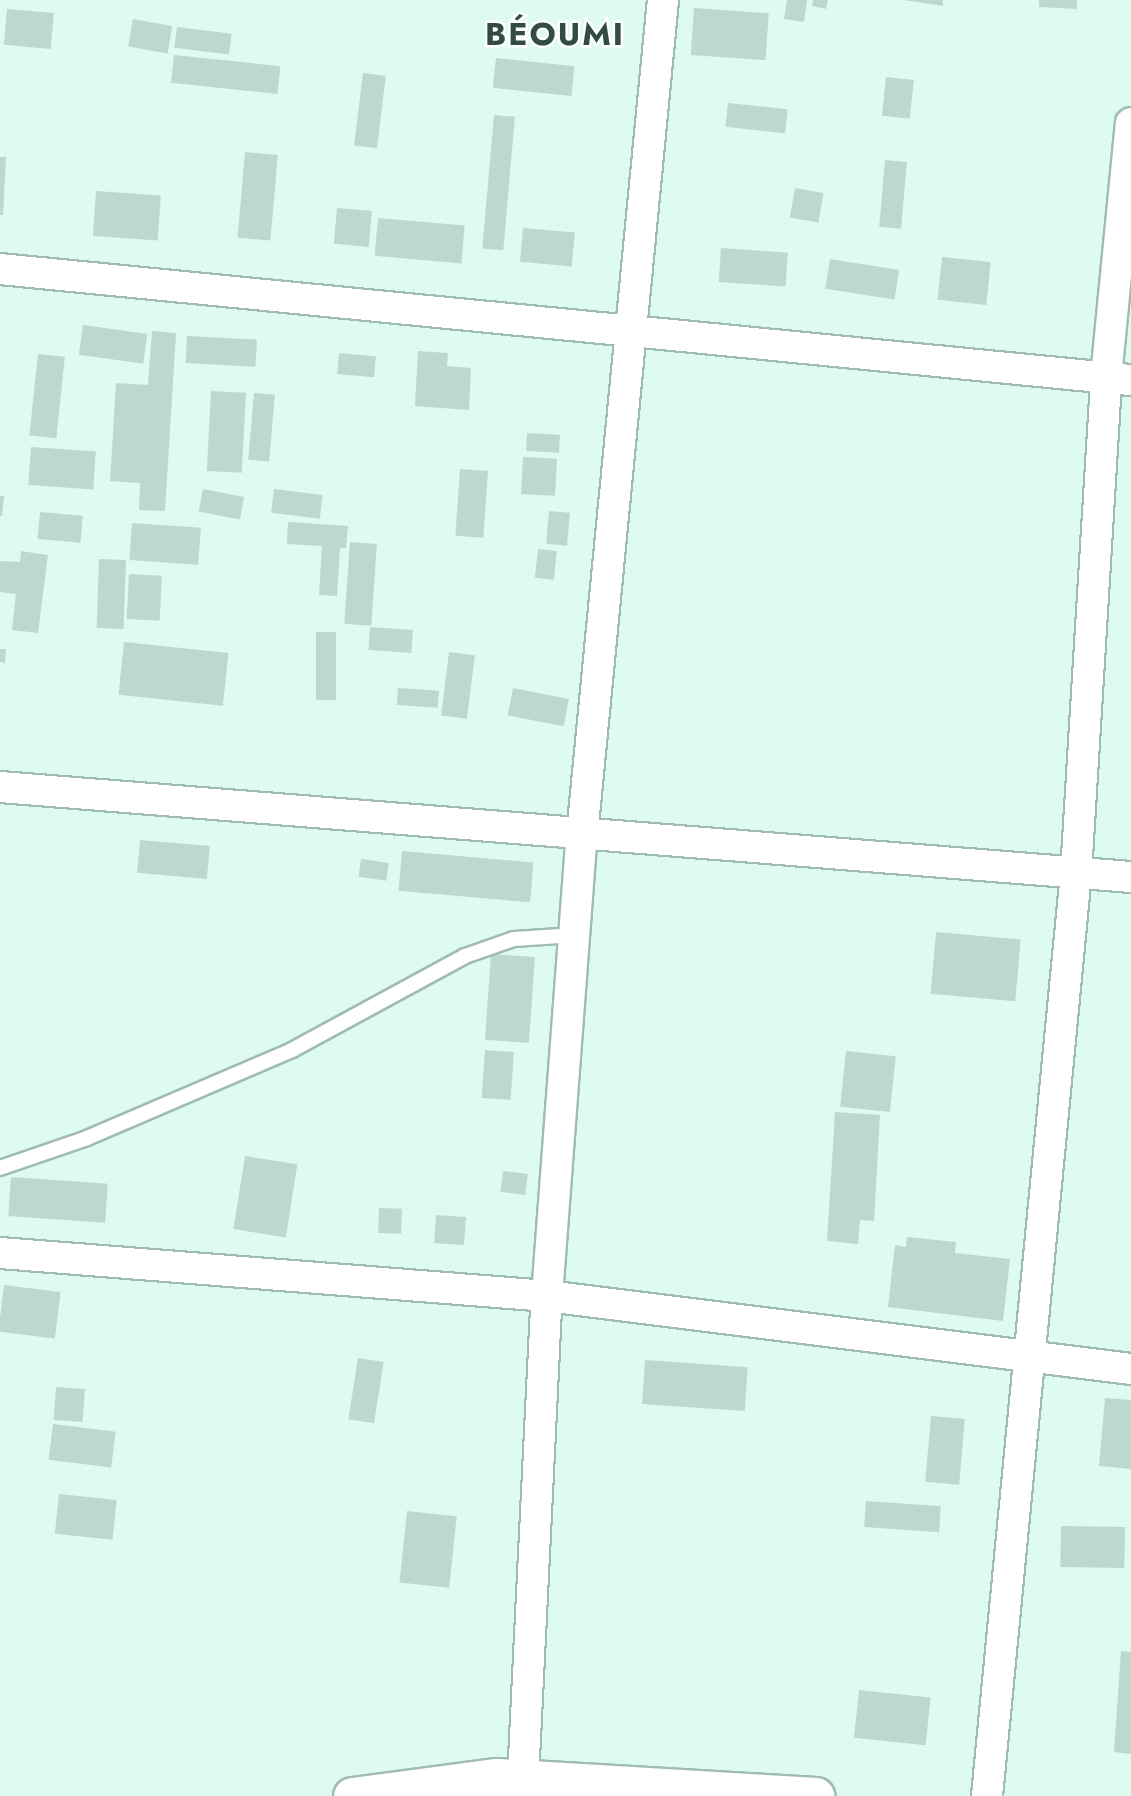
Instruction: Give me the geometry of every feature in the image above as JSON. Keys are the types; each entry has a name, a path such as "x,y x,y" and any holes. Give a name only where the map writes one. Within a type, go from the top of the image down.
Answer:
{"street":[{"path":"506,1784 582,835 663,0"},
{"path":"987,1796 1026,1358 1076,873 1118,378 1131,122"},
{"path":"0,269 1118,378"},
{"path":"0,787 1131,877"},
{"path":"0,1252 547,1296 1026,1358 1131,1369"},
{"path":"352,1796 506,1784 815,1796"}],"lane":[{"path":"0,1168 87,1138 292,1050 465,956 514,939 575,935"}],"building":[{"path":"787,0 807,0 804,22 784,19"},
{"path":"813,0 828,0 826,9 812,6"},
{"path":"904,0 943,0 943,6"},
{"path":"1039,0 1077,0 1077,9 1039,7"},
{"path":"694,8 769,13 766,60 691,55"},
{"path":"7,9 54,13 51,49 4,45"},
{"path":"133,19 172,26 168,54 128,47"},
{"path":"177,27 232,34 229,55 174,48"},
{"path":"174,55 280,66 277,94 171,83"},
{"path":"496,58 575,66 571,96 493,88"},
{"path":"363,73 386,76 377,148 354,145"},
{"path":"886,77 914,80 910,119 882,116"},
{"path":"728,103 788,109 785,133 725,127"},
{"path":"494,115 515,117 503,250 482,248"},
{"path":"245,152 278,155 270,241 238,238"},
{"path":"0,157 6,157 3,215 0,215"},
{"path":"885,160 907,162 901,229 879,227"},
{"path":"795,188 824,193 818,223 790,218"},
{"path":"96,191 161,196 158,240 93,236"},
{"path":"337,208 372,211 369,247 334,244"},
{"path":"378,218 465,226 461,263 375,256"},
{"path":"523,228 575,233 572,266 520,262"},
{"path":"721,248 788,253 785,287 719,282"},
{"path":"942,257 991,262 986,305 938,300"},
{"path":"830,259 899,270 894,300 825,289"},
{"path":"83,325 147,334 143,364 79,355"},
{"path":"152,331 176,333 165,511 139,510 140,483 110,481 116,383 148,385"},
{"path":"187,336 257,340 255,367 186,363"},
{"path":"418,351 448,353 447,366 471,368 469,410 415,406"},
{"path":"339,353 376,356 374,377 337,374"},
{"path":"38,354 65,357 56,438 29,436"},
{"path":"211,391 246,393 242,473 207,471"},
{"path":"254,393 275,395 269,462 248,460"},
{"path":"527,433 560,435 559,453 526,451"},
{"path":"31,447 96,452 93,489 28,485"},
{"path":"523,457 557,459 555,496 521,494"},
{"path":"460,469 488,471 483,538 455,536"},
{"path":"203,489 244,497 240,520 199,512"},
{"path":"274,489 323,495 320,519 271,513"},
{"path":"0,496 4,496 2,516 0,516"},
{"path":"549,511 570,513 567,546 546,544"},
{"path":"40,512 83,516 80,543 38,539"},
{"path":"288,522 348,526 346,548 340,548 337,596 319,595 322,546 287,544"},
{"path":"132,523 201,528 198,565 129,560"},
{"path":"350,542 377,544 371,626 344,624"},
{"path":"538,549 557,551 554,580 535,578"},
{"path":"21,551 48,555 38,633 12,630 16,594 0,592 0,561 20,562"},
{"path":"99,559 126,560 124,629 97,628"},
{"path":"129,574 162,576 160,621 127,619"},
{"path":"370,627 413,630 411,653 368,650"},
{"path":"316,632 336,632 336,700 316,700"},
{"path":"124,642 228,653 223,706 118,695"},
{"path":"0,649 6,649 5,663 0,662"},
{"path":"449,652 475,655 467,719 441,716"},
{"path":"398,688 439,691 438,708 397,705"},
{"path":"513,688 569,699 564,726 508,715"},
{"path":"140,840 210,846 207,879 137,873"},
{"path":"402,851 533,863 530,902 399,891"},
{"path":"361,859 389,863 386,881 358,877"},
{"path":"936,932 1021,939 1015,1001 931,994"},
{"path":"491,954 535,957 529,1043 485,1040"},
{"path":"485,1050 514,1052 511,1100 482,1098"},
{"path":"846,1051 896,1056 890,1112 840,1107"},
{"path":"835,1112 880,1115 874,1221 860,1220 858,1244 827,1241"},
{"path":"245,1156 297,1164 286,1237 233,1229"},
{"path":"503,1171 528,1174 525,1195 500,1192"},
{"path":"11,1177 108,1184 105,1223 8,1216"},
{"path":"379,1208 402,1209 401,1234 378,1233"},
{"path":"436,1215 466,1217 464,1245 434,1243"},
{"path":"907,1237 956,1242 955,1253 1010,1259 1003,1321 888,1307 895,1245 906,1247"},
{"path":"4,1285 61,1292 55,1339 0,1332"},
{"path":"358,1358 384,1362 374,1423 348,1419"},
{"path":"645,1360 748,1367 745,1411 642,1404"},
{"path":"56,1387 85,1389 83,1422 54,1420"},
{"path":"1105,1398 1131,1400 1131,1469 1099,1466"},
{"path":"931,1416 965,1419 959,1485 925,1482"},
{"path":"53,1424 116,1432 111,1467 49,1460"},
{"path":"59,1494 117,1500 113,1540 55,1534"},
{"path":"866,1501 941,1506 939,1532 864,1527"},
{"path":"407,1511 457,1516 449,1588 399,1583"},
{"path":"1061,1526 1125,1527 1124,1568 1060,1567"},
{"path":"1121,1651 1131,1652 1131,1754 1114,1752"},
{"path":"859,1690 931,1698 926,1745 854,1738"}],"district":[{"name":"BÉOUMI","path":"555,34"}]}
